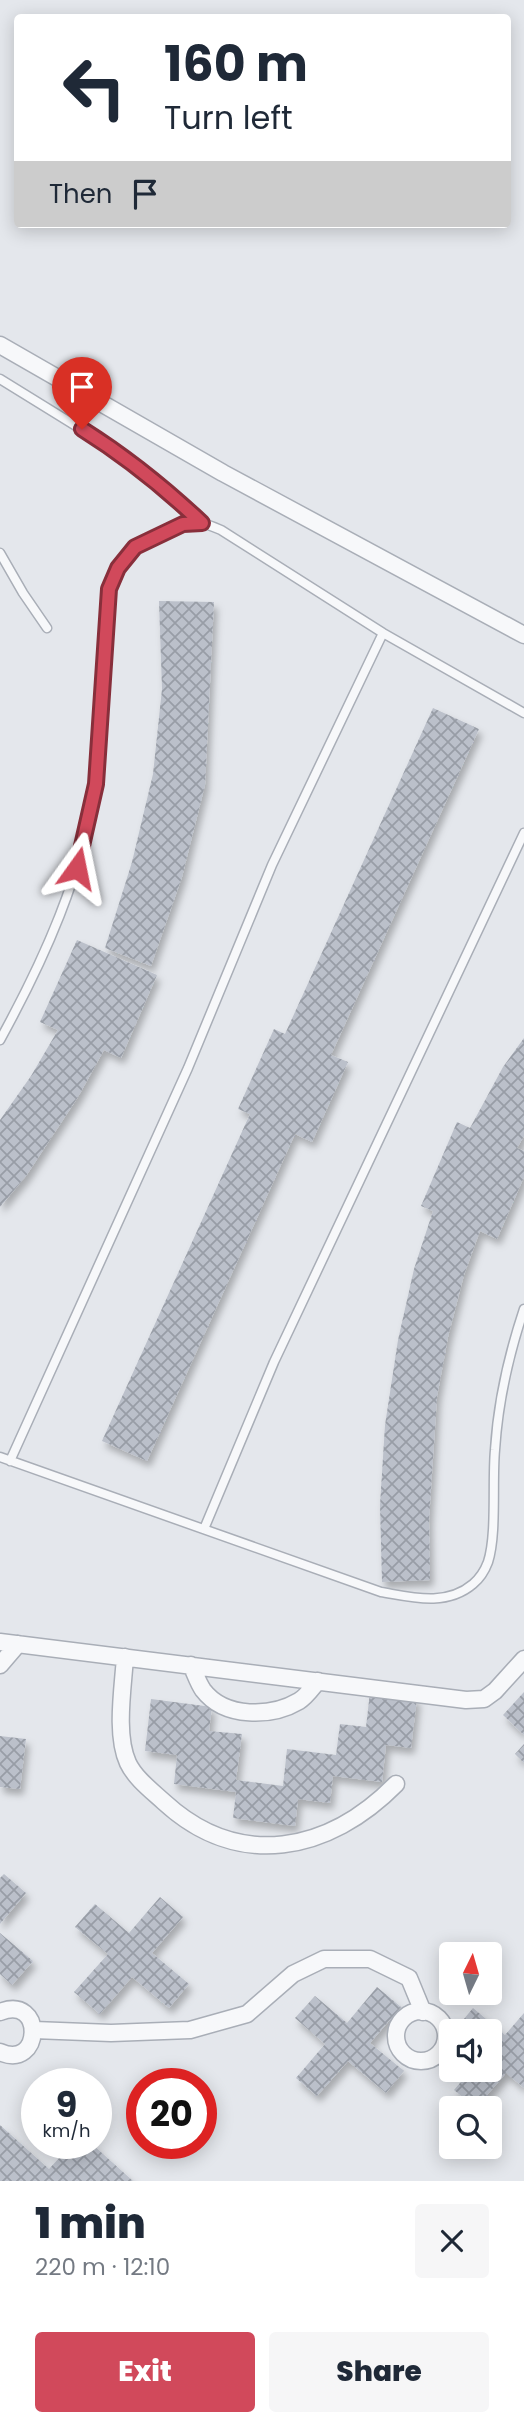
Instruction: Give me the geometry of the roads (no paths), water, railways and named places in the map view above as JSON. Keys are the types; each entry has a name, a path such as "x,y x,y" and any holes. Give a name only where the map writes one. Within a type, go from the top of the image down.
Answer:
{"street":[{"path":"0,345 223,473 524,635"},
{"path":"0,1642 466,1700 484,1699 495,1691 524,1659"},
{"path":"0,1665 18,1644"},
{"path":"125,1657 121,1735 128,1764 145,1784 176,1812 220,1838 267,1847 315,1838 375,1805 396,1784"},
{"path":"191,1665 203,1690 217,1702 223,1706 255,1712 281,1710 301,1700 318,1681"},
{"path":"34,2030 111,2034 190,2030 247,2014 293,1974 324,1959 370,1959 408,1978 423,2012"},
{"path":"0,2012 7,2009 22,2012 28,2017 34,2030 31,2044 26,2049 13,2055 0,2052"}],"lane":[{"path":"0,379 102,442 173,495 202,523"},
{"path":"0,1040 51,940 77,868 96,784 109,589 118,568 135,547 183,524 202,523 221,530 383,633 524,713"},
{"path":"0,553 47,628"},
{"path":"10,1461 187,1068 272,865 383,633"},
{"path":"204,1529 274,1362 524,833"},
{"path":"0,1457 381,1591 426,1600 452,1596 472,1586 482,1575 488,1562 495,1448 510,1349 524,1309"}]}
